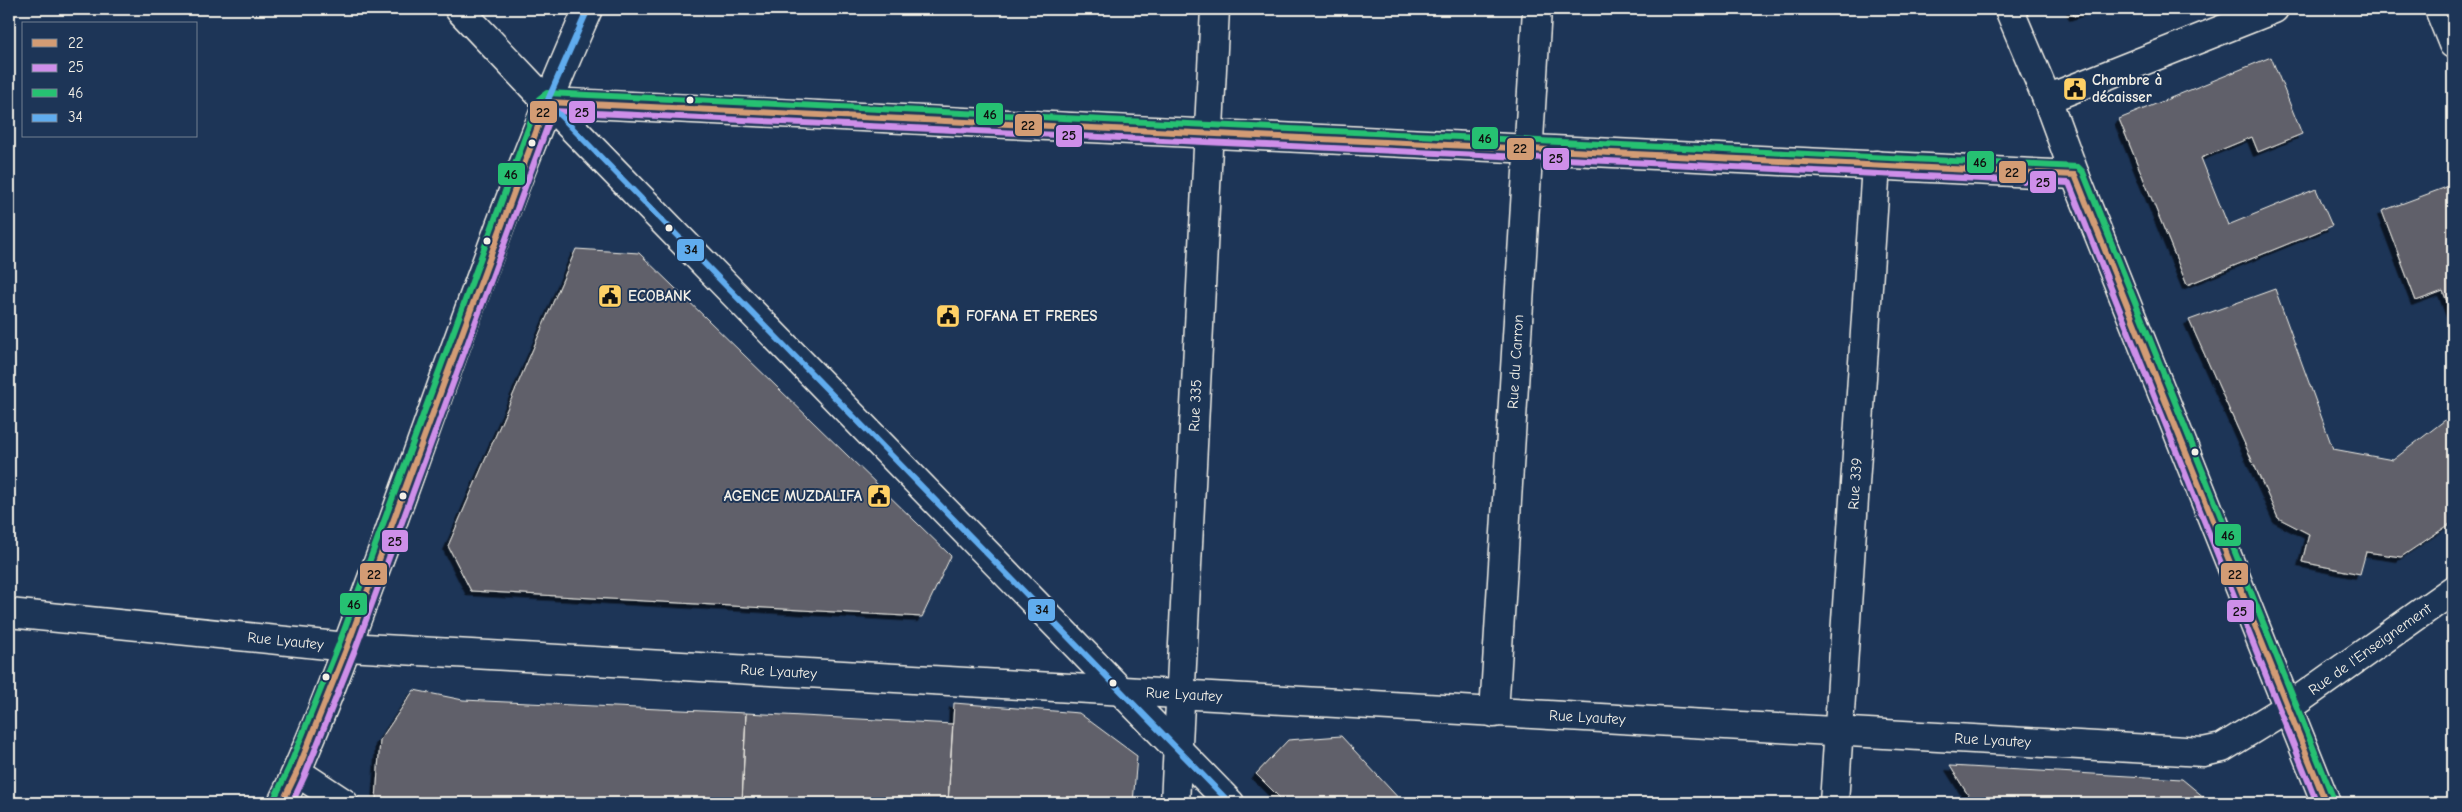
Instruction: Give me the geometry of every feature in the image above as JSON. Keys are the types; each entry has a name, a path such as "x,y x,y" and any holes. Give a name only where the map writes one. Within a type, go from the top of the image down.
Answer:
{"street":[{"path":"459,9 547,102 1230,803"},
{"path":"282,803 297,772 347,647 547,102 588,9"},
{"name":"Rue 335","path":"1175,803 1215,9"},
{"name":"Rue du Carron","path":"1494,713 1537,9"},
{"path":"2009,9 2047,98 2326,803"},
{"path":"2047,98 2274,9"},
{"path":"2439,9 2453,44"},
{"path":"547,102 2076,175"},
{"name":"Rue 339","path":"1834,803 1876,165"},
{"name":"Rue de l'Enseignement","path":"2287,708 2453,590"},
{"name":"Rue Lyautey","path":"9,613 347,647 2203,752 2222,748 2287,708"},
{"path":"297,772 344,803"}],"building":[{"path":"2071,9 2095,9 2074,16"},
{"path":"2271,57 2302,134 2258,152 2252,137 2201,158 2228,225 2316,189 2332,226 2187,285 2119,119"},
{"path":"2452,185 2453,318 2443,291 2416,301 2382,211"},
{"path":"576,249 639,253 951,556 922,617 471,591 448,546"},
{"path":"2275,289 2333,449 2393,460 2453,414 2453,522 2401,557 2366,552 2360,574 2302,562 2309,534 2278,518 2189,320"},
{"path":"414,690 463,700 746,713 742,803 380,803 376,800 380,740"},
{"path":"954,703 1079,713 1137,756 1133,803 948,803"},
{"path":"746,713 953,724 948,803 742,803"},
{"path":"1341,736 1403,803 1285,803 1256,774 1288,740"},
{"path":"1950,766 2182,779 2211,803 1973,803"}],"transit line":[{"name":"34","path":"588,9 547,102 1230,803"},
{"name":"46","path":"274,799 289,768 339,644 539,99 547,93 2078,167 2083,172 2334,800"},
{"name":"22","path":"282,803 297,772 347,647 547,102 2075,175 2326,803"},
{"name":"25","path":"292,803 355,650 553,111 2069,183 2317,803"}],"place":[{"name":"Chambre à décaisser","path":"2075,89"},
{"name":"ECOBANK","path":"610,296"},
{"name":"FOFANA ET FRERES","path":"948,316"},
{"name":"AGENCE MUZDALIFA","path":"879,496"}]}
